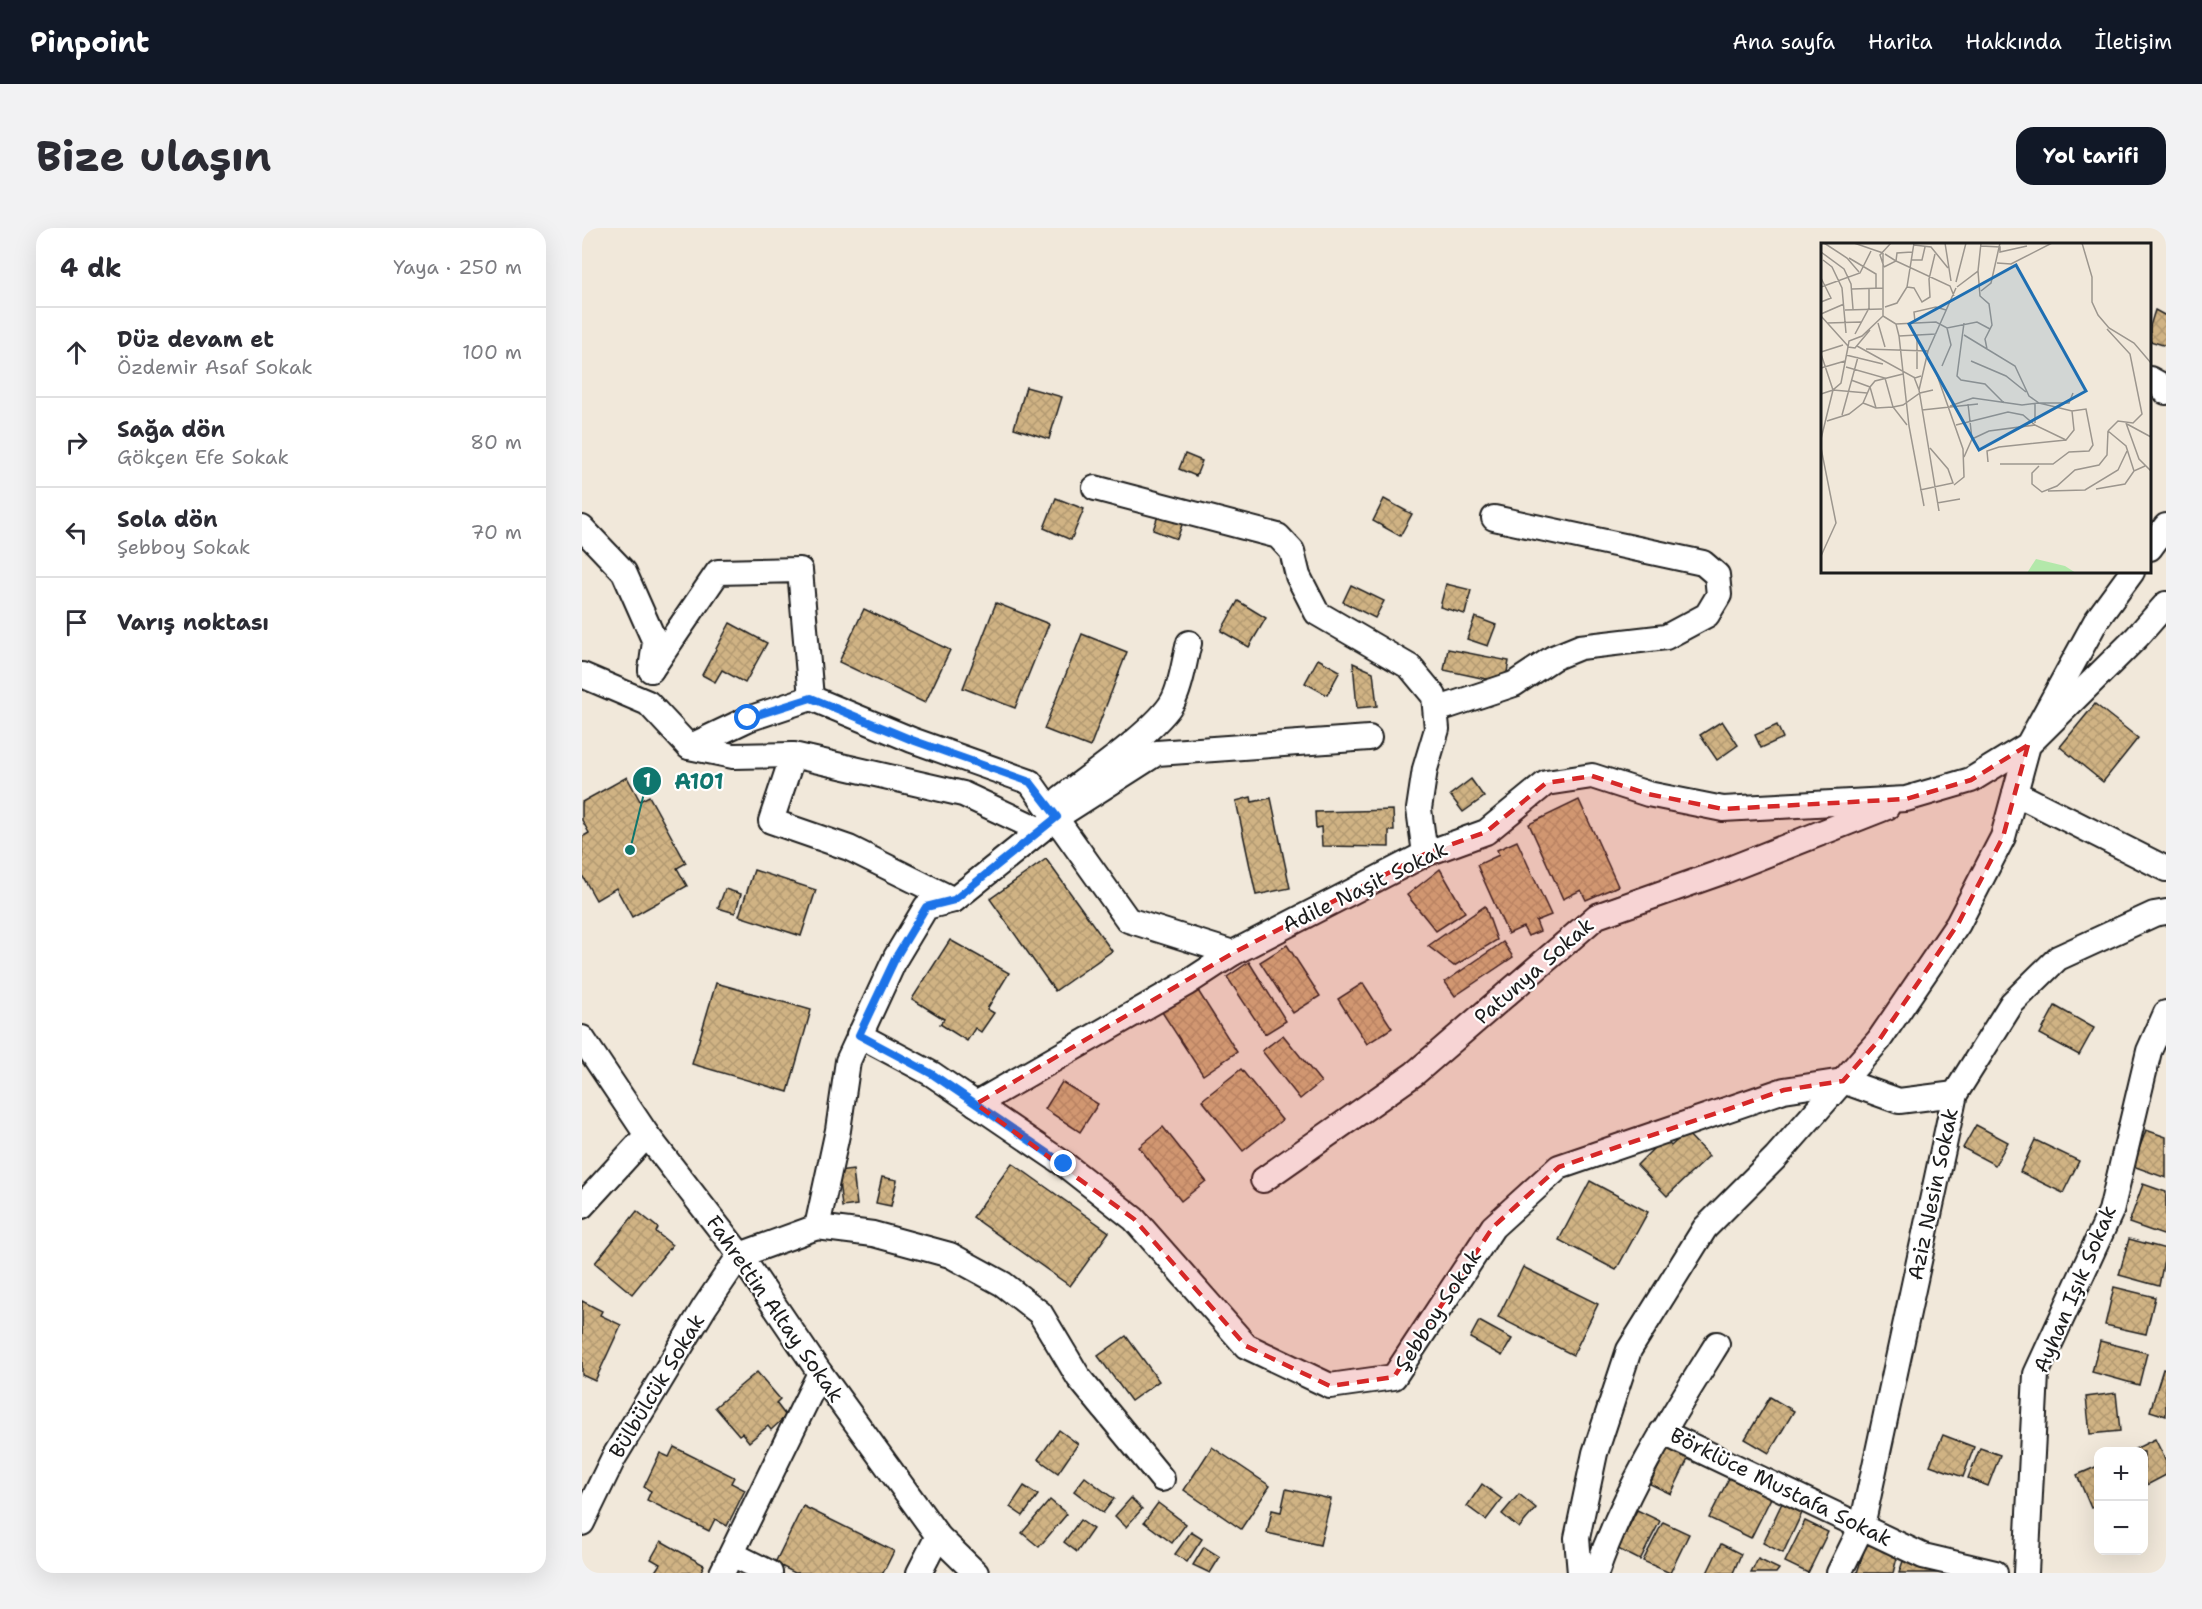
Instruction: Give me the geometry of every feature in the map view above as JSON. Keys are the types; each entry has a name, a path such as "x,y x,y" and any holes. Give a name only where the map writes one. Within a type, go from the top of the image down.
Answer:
{"street":[{"path":"2151,380 2159,384 2166,393"},
{"path":"1095,488 1278,536 1292,551 1298,576 1317,613 1410,667 1434,696 1436,710 1437,729 1425,769 1419,809 1425,854"},
{"path":"1436,710 1514,684 1553,658 1580,647 1666,637 1707,615 1719,595 1717,575 1703,563 1494,518"},
{"path":"2151,547 2166,526"},
{"path":"582,528 624,572 655,642 648,702"},
{"path":"651,670 718,572 800,570 811,698"},
{"name":"Adile Naşit Sokak","path":"976,1104 1187,983 1233,953 1425,854 1486,832 1546,783 1592,776 1648,794 1723,809 1906,799 1971,780 2028,745 2096,621 2131,573"},
{"path":"1580,1573 1577,1538 1593,1464 1629,1350 1705,1228 1776,1157 1879,1040 1958,924 2003,837 2028,745 2137,637 2166,604"},
{"path":"818,1227 838,1130 848,1061 896,957 926,907 954,900 1049,818 1167,708 1177,692 1189,643"},
{"path":"582,675 648,702 689,747 733,756 793,755 963,794 1049,818 1157,753 1369,738"},
{"path":"689,747 748,718 811,698 912,740 1030,782 1049,818 1128,920 1233,953"},
{"path":"793,755 771,821 849,848 954,900"},
{"path":"2015,794 2166,869"},
{"name":"Patunya Sokak","path":"1263,1180 1414,1074 1597,916 1722,872 1906,799"},
{"name":"Aziz Nesin Sokak","path":"1839,1573 1862,1526 1955,1094 2012,1003 2058,958 2154,914 2166,912"},
{"name":"Ayhan Işık Sokak","path":"2026,1573 2036,1374 2111,1211 2149,1050 2164,1024"},
{"name":"Şebboy Sokak","path":"859,1035 932,1074 1064,1164 1134,1220 1246,1346 1330,1386 1394,1377 1493,1227 1559,1167 1784,1090 1843,1081"},
{"name":"Fahrettin Altay Sokak","path":"582,1038 647,1135 740,1255 820,1373 938,1536 976,1573"},
{"path":"1843,1081 1899,1101 1955,1094"},
{"path":"582,1206 647,1135"},
{"path":"740,1255 818,1227 873,1234 950,1255 1003,1284 1040,1313 1079,1378 1162,1479"},
{"name":"Bülbülcük Sokak","path":"584,1513 614,1457 704,1308 740,1255"},
{"name":"Börklüce Mustafa Sokak","path":"1717,1344 1662,1432 1923,1556 1995,1573"},
{"path":"770,1573 727,1563 820,1373"},
{"path":"1596,1573 1607,1541 1641,1466 1662,1432"},
{"path":"919,1573 938,1536"}],"highlighted area":[{"path":"2028,745 2003,837 1958,924 1879,1040 1843,1081 1784,1090 1559,1167 1493,1227 1394,1377 1330,1386 1246,1346 1134,1219 976,1104 1233,953 1425,854 1486,832 1546,783 1592,776 1648,794 1723,809 1906,799 1971,780"}],"building":[{"path":"2155,310 2166,316 2166,346 2151,341 2151,323"},
{"path":"1026,387 1062,397 1049,439 1014,428"},
{"path":"1185,454 1202,461 1196,476 1179,469"},
{"path":"1056,498 1084,509 1071,540 1044,528"},
{"path":"1384,499 1412,514 1400,536 1373,521"},
{"path":"1159,513 1183,522 1177,539 1153,530"},
{"path":"1446,584 1471,590 1465,614 1440,607"},
{"path":"1351,585 1384,601 1375,618 1343,602"},
{"path":"1238,601 1266,618 1249,647 1221,631"},
{"path":"996,603 1049,624 1015,708 963,688"},
{"path":"864,609 950,650 925,703 839,662"},
{"path":"1475,617 1496,625 1488,646 1467,639"},
{"path":"730,623 767,643 745,683 722,670 715,682 702,675"},
{"path":"1082,634 1127,652 1090,747 1044,729"},
{"path":"1448,649 1509,661 1505,683 1444,670"},
{"path":"1318,659 1340,671 1327,695 1305,683"},
{"path":"1353,663 1373,672 1377,706 1357,708"},
{"path":"2095,704 2138,738 2103,782 2060,747"},
{"path":"1722,721 1738,745 1717,760 1700,735"},
{"path":"1777,725 1783,738 1761,748 1755,735"},
{"path":"627,777 640,801 649,796 686,863 677,868 687,886 632,917 616,888 596,900 582,875 582,837 589,833 582,820 582,802"},
{"path":"1471,779 1484,797 1463,812 1450,795"},
{"path":"1251,797 1252,802 1271,798 1290,888 1256,895 1236,801"},
{"path":"1579,800 1618,886 1586,900 1581,890 1563,899 1529,824"},
{"path":"1393,810 1394,831 1389,831 1389,847 1322,846 1321,827 1316,828 1315,812"},
{"path":"1517,841 1551,915 1536,921 1540,931 1528,936 1523,927 1508,934 1477,865 1499,855 1497,850"},
{"path":"1046,859 1112,951 1055,991 990,899"},
{"path":"1440,869 1465,912 1436,931 1407,895"},
{"path":"754,870 816,890 801,936 739,916"},
{"path":"725,889 741,894 735,913 718,908"},
{"path":"1485,906 1497,940 1454,966 1428,946"},
{"path":"950,940 1009,973 987,1009 994,1013 981,1032 975,1028 967,1041 940,1024 944,1019 912,999"},
{"path":"1503,942 1513,957 1455,996 1445,982"},
{"path":"1287,945 1320,996 1293,1013 1260,962"},
{"path":"1249,962 1286,1021 1265,1034 1227,977"},
{"path":"716,983 811,1010 788,1092 692,1064"},
{"path":"1363,983 1392,1028 1367,1044 1338,999"},
{"path":"1195,986 1237,1052 1203,1075 1160,1009"},
{"path":"2055,1006 2094,1028 2079,1055 2040,1034"},
{"path":"1283,1035 1321,1082 1300,1099 1262,1051"},
{"path":"1241,1069 1282,1120 1243,1151 1202,1100"},
{"path":"1062,1082 1098,1104 1080,1132 1045,1109"},
{"path":"1976,1125 2008,1142 1995,1165 1963,1148"},
{"path":"1163,1127 1206,1181 1181,1201 1139,1147"},
{"path":"2146,1130 2166,1137 2166,1178 2133,1166"},
{"path":"1686,1132 1709,1156 1667,1196 1637,1165 1664,1138 1671,1146"},
{"path":"2035,1140 2079,1161 2063,1193 2020,1172"},
{"path":"1012,1163 1109,1232 1070,1286 973,1217"},
{"path":"853,1170 857,1205 842,1207 838,1172"},
{"path":"882,1177 897,1180 891,1206 876,1203"},
{"path":"1590,1181 1648,1212 1616,1270 1559,1240"},
{"path":"2143,1184 2166,1192 2166,1236 2129,1223"},
{"path":"637,1211 658,1228 656,1232 672,1245 632,1294 595,1263"},
{"path":"2129,1239 2166,1249 2159,1286 2119,1275"},
{"path":"1523,1267 1598,1304 1573,1355 1498,1317"},
{"path":"2114,1287 2155,1297 2146,1334 2105,1325"},
{"path":"582,1301 602,1311 600,1315 621,1325 595,1381 582,1375"},
{"path":"1479,1321 1512,1339 1502,1356 1470,1338"},
{"path":"1126,1336 1159,1381 1131,1401 1098,1356"},
{"path":"2100,1341 2147,1353 2139,1385 2092,1372"},
{"path":"2163,1369 2166,1370 2166,1416 2150,1411"},
{"path":"757,1372 780,1399 776,1403 786,1416 771,1430 768,1426 749,1442 742,1433 739,1435 715,1407"},
{"path":"2116,1393 2120,1431 2090,1434 2086,1397"},
{"path":"1770,1397 1794,1411 1769,1453 1745,1439"},
{"path":"1059,1430 1078,1444 1058,1473 1038,1459"},
{"path":"1943,1435 1974,1447 1963,1477 1930,1465"},
{"path":"2155,1439 2166,1461 2166,1475 2148,1484 2148,1447 2139,1447"},
{"path":"674,1447 734,1477 731,1483 745,1490 727,1526 715,1519 709,1531 647,1500 651,1491 644,1487 660,1453 669,1457"},
{"path":"1212,1447 1270,1486 1241,1529 1184,1490"},
{"path":"1668,1447 1689,1457 1671,1494 1650,1484"},
{"path":"1980,1448 2000,1455 1988,1486 1968,1478"},
{"path":"2094,1468 2094,1507 2091,1508 2077,1475"},
{"path":"1733,1470 1775,1490 1751,1538 1709,1518"},
{"path":"1085,1477 1114,1499 1103,1513 1074,1491"},
{"path":"1482,1484 1502,1499 1486,1520 1467,1506"},
{"path":"1024,1486 1038,1495 1023,1516 1010,1507"},
{"path":"1286,1489 1331,1499 1320,1545 1267,1533 1272,1510 1281,1512"},
{"path":"1519,1494 1536,1508 1519,1528 1502,1514"},
{"path":"1131,1498 1142,1509 1126,1527 1115,1516"},
{"path":"1050,1500 1067,1514 1039,1547 1022,1533"},
{"path":"1158,1503 1186,1524 1172,1543 1144,1522"},
{"path":"1782,1503 1802,1513 1783,1553 1763,1543"},
{"path":"803,1506 894,1551 883,1573 795,1573 775,1563"},
{"path":"1637,1510 1660,1521 1640,1560 1618,1549"},
{"path":"1080,1520 1093,1529 1077,1552 1064,1542"},
{"path":"1805,1521 1828,1532 1808,1573 1785,1562"},
{"path":"1663,1522 1689,1534 1670,1573 1643,1561"},
{"path":"1191,1532 1202,1539 1187,1562 1175,1554"},
{"path":"661,1541 704,1565 700,1573 654,1573 660,1564 651,1559"},
{"path":"1721,1544 1741,1554 1733,1573 1707,1573"},
{"path":"1866,1544 1898,1554 1893,1573 1857,1573"},
{"path":"1204,1547 1220,1557 1210,1573 1193,1565"},
{"path":"1905,1555 1957,1573 1899,1573"},
{"path":"1758,1559 1779,1569 1776,1573 1751,1573"}],"place":[{"name":"A101","path":"630,850"}],"route":[{"path":"748,718 811,698 912,740 1030,782 1057,817 954,900 926,907 896,957 859,1035 932,1074 1064,1164"}]}
